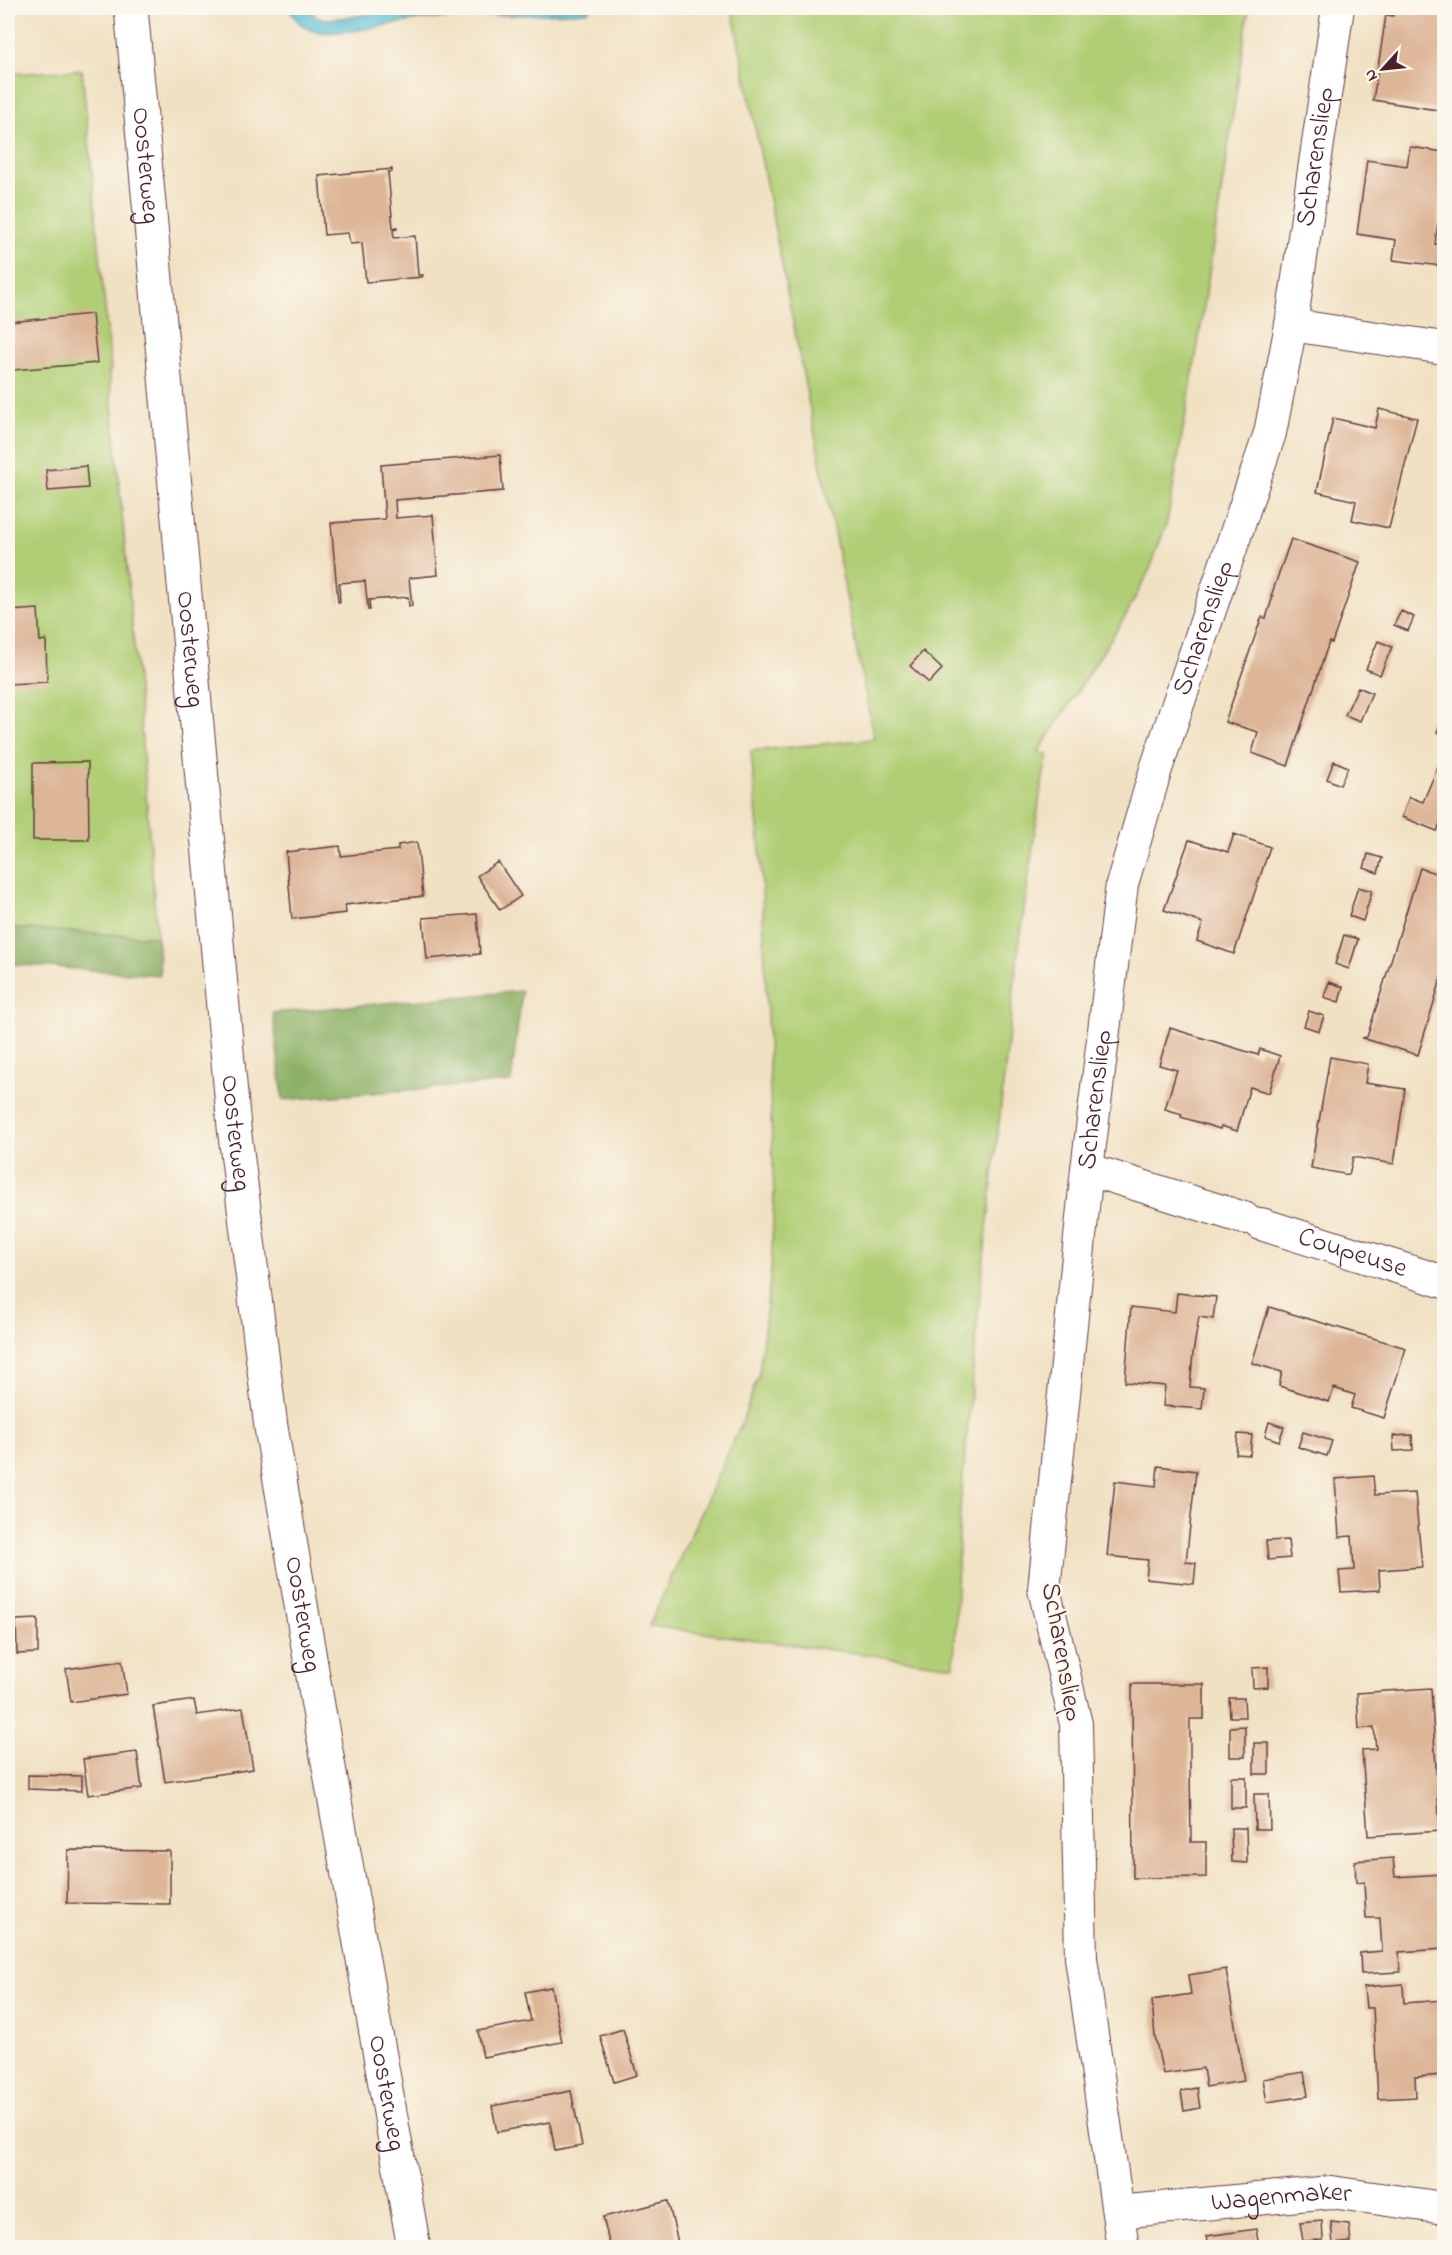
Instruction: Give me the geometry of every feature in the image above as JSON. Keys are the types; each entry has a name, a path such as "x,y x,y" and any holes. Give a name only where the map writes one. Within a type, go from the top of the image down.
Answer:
{"street":[{"name":"Oosterweg","path":"131,8 234,1127 269,1416 414,2247"},
{"name":"Scharensliep","path":"1123,2247 1081,1958 1076,1724 1044,1589 1087,1169 1122,884 1156,769 1270,433 1292,325 1338,8"},
{"path":"1292,325 1444,348"},
{"name":"Coupeuse","path":"1087,1169 1444,1282"},
{"name":"Wagenmaker","path":"1118,2212 1331,2192 1444,2208"}],"green space":[{"path":"732,8 1249,8 1200,332 1167,522 1150,569 1126,615 1038,753 1048,754 1041,788 1017,961 981,1283 960,1509 954,1666 649,1626 743,1420 759,1373 771,1271 774,1194 761,863 751,751 874,739"},
{"path":"82,70 111,370 109,371 138,690 157,937 8,928 8,74"},
{"path":"8,928 157,937 160,975 8,964"},
{"path":"522,991 511,1082 283,1100 273,1013"}],"water":[{"path":"489,6 591,8 586,12 429,19 359,30 320,32 305,27 297,21 289,8 310,8 316,16 325,19 412,8"}],"building":[{"path":"1394,8 1444,8 1444,111 1373,100 1386,15 1393,16"},
{"path":"1410,147 1444,152 1444,178 1435,244 1444,245 1441,266 1393,260 1396,240 1357,234 1367,160 1407,166"},
{"path":"392,169 392,172 388,172 393,228 397,227 393,230 394,238 415,236 418,275 423,275 422,277 366,282 362,243 350,244 348,233 324,235 319,176"},
{"path":"92,314 97,363 13,370 9,322"},
{"path":"1379,409 1417,418 1389,528 1352,520 1356,501 1317,492 1333,418 1375,428"},
{"path":"500,455 503,491 395,500 396,518 433,515 438,575 409,578 412,606 409,606 408,597 369,600 370,610 368,610 365,581 339,583 340,602 338,602 331,523 385,519 381,465"},
{"path":"86,466 88,488 48,491 46,470"},
{"path":"1291,539 1360,562 1332,643 1329,642 1288,766 1252,753 1258,732 1225,722 1261,619 1266,618 1273,596 1271,596"},
{"path":"38,609 40,641 46,640 47,682 8,684 8,611"},
{"path":"1401,611 1414,617 1408,631 1394,625"},
{"path":"1378,641 1392,647 1380,675 1366,669"},
{"path":"923,651 942,669 929,683 910,666"},
{"path":"1358,687 1372,693 1360,721 1345,715"},
{"path":"1444,713 1444,735 1437,732"},
{"path":"1444,752 1444,813 1437,831 1402,817 1409,797 1423,802"},
{"path":"1334,761 1348,767 1340,785 1327,779"},
{"path":"88,762 89,840 33,840 33,763"},
{"path":"1234,834 1270,847 1234,954 1197,941 1203,923 1164,910 1189,840 1228,852"},
{"path":"417,842 423,896 345,905 346,913 292,919 286,852 340,846 341,856 398,850 398,845"},
{"path":"1368,854 1382,858 1378,873 1364,868"},
{"path":"498,862 521,896 500,910 477,876"},
{"path":"1420,868 1444,876 1444,969 1418,1055 1362,1038 1367,1037"},
{"path":"1358,887 1372,891 1363,921 1349,916"},
{"path":"477,914 480,954 427,959 423,918"},
{"path":"1344,935 1358,939 1349,969 1335,964"},
{"path":"1329,982 1343,987 1339,1002 1324,997"},
{"path":"1309,1011 1324,1016 1319,1031 1304,1026"},
{"path":"1170,1028 1258,1055 1260,1049 1280,1056 1269,1093 1250,1087 1237,1131 1221,1126 1220,1129 1181,1117 1182,1114 1165,1109 1177,1070 1159,1065"},
{"path":"1330,1057 1368,1064 1365,1083 1405,1089 1394,1164 1353,1157 1349,1175 1311,1168"},
{"path":"1177,1293 1216,1297 1213,1319 1199,1317 1193,1353 1190,1387 1204,1388 1202,1409 1163,1406 1165,1386 1125,1382 1131,1307 1175,1312"},
{"path":"1269,1307 1406,1348 1384,1418 1351,1408 1355,1395 1334,1388 1329,1402 1279,1386 1282,1372 1252,1363"},
{"path":"1269,1422 1284,1427 1279,1441 1265,1436"},
{"path":"1303,1432 1332,1441 1327,1456 1298,1447"},
{"path":"1238,1434 1252,1435 1250,1455 1236,1454"},
{"path":"1412,1435 1413,1450 1394,1451 1393,1436"},
{"path":"1158,1466 1196,1471 1186,1562 1196,1563 1194,1584 1146,1579 1148,1560 1107,1556 1115,1481 1156,1486"},
{"path":"1373,1476 1375,1495 1415,1493 1422,1567 1379,1570 1380,1590 1341,1592 1339,1571 1354,1570 1352,1536 1339,1537 1335,1479"},
{"path":"1288,1540 1290,1558 1268,1560 1266,1541"},
{"path":"38,1619 38,1653 17,1654 16,1620"},
{"path":"122,1661 127,1694 71,1702 66,1669"},
{"path":"1268,1667 1268,1687 1253,1688 1252,1668"},
{"path":"1132,1684 1204,1684 1204,1719 1190,1719 1190,1769 1191,1842 1206,1842 1206,1877 1133,1878"},
{"path":"1431,1688 1440,1831 1368,1836 1362,1750 1376,1749 1374,1727 1359,1729 1357,1693"},
{"path":"1229,1698 1244,1698 1245,1717 1230,1717"},
{"path":"194,1700 197,1715 243,1708 253,1769 165,1782 153,1706"},
{"path":"1245,1726 1245,1757 1230,1757 1230,1727"},
{"path":"1254,1743 1269,1743 1269,1774 1254,1774"},
{"path":"137,1752 142,1788 88,1795 83,1759"},
{"path":"28,1775 82,1776 82,1791 28,1789"},
{"path":"1231,1777 1246,1777 1246,1808 1231,1808"},
{"path":"1254,1794 1269,1794 1270,1829 1255,1829"},
{"path":"1231,1828 1246,1828 1247,1863 1232,1862"},
{"path":"68,1850 170,1851 170,1904 67,1903"},
{"path":"1393,1858 1395,1877 1442,1874 1444,1949 1399,1952 1400,1972 1361,1974 1360,1953 1382,1951 1380,1918 1366,1918 1364,1882 1356,1883 1355,1861"},
{"path":"1226,1969 1244,2081 1206,2087 1203,2068 1163,2074 1155,2037 1152,2000 1191,1994 1188,1975"},
{"path":"1403,1984 1404,2003 1444,2000 1444,2075 1415,2077 1416,2097 1378,2099 1373,2008 1366,2008 1364,1987"},
{"path":"551,1987 562,2042 483,2057 478,2031 531,2021 525,1992"},
{"path":"623,2029 637,2075 614,2082 600,2036"},
{"path":"1304,2072 1308,2096 1267,2102 1263,2079"},
{"path":"1197,2088 1200,2108 1184,2111 1181,2091"},
{"path":"571,2091 582,2146 555,2151 550,2122 497,2132 492,2106"},
{"path":"668,2201 679,2247 610,2247 603,2217"},
{"path":"1322,2221 1323,2240 1303,2241 1300,2223"},
{"path":"1331,2222 1349,2224 1351,2242 1333,2244"},
{"path":"1256,2229 1259,2247 1209,2247 1207,2236"}]}
